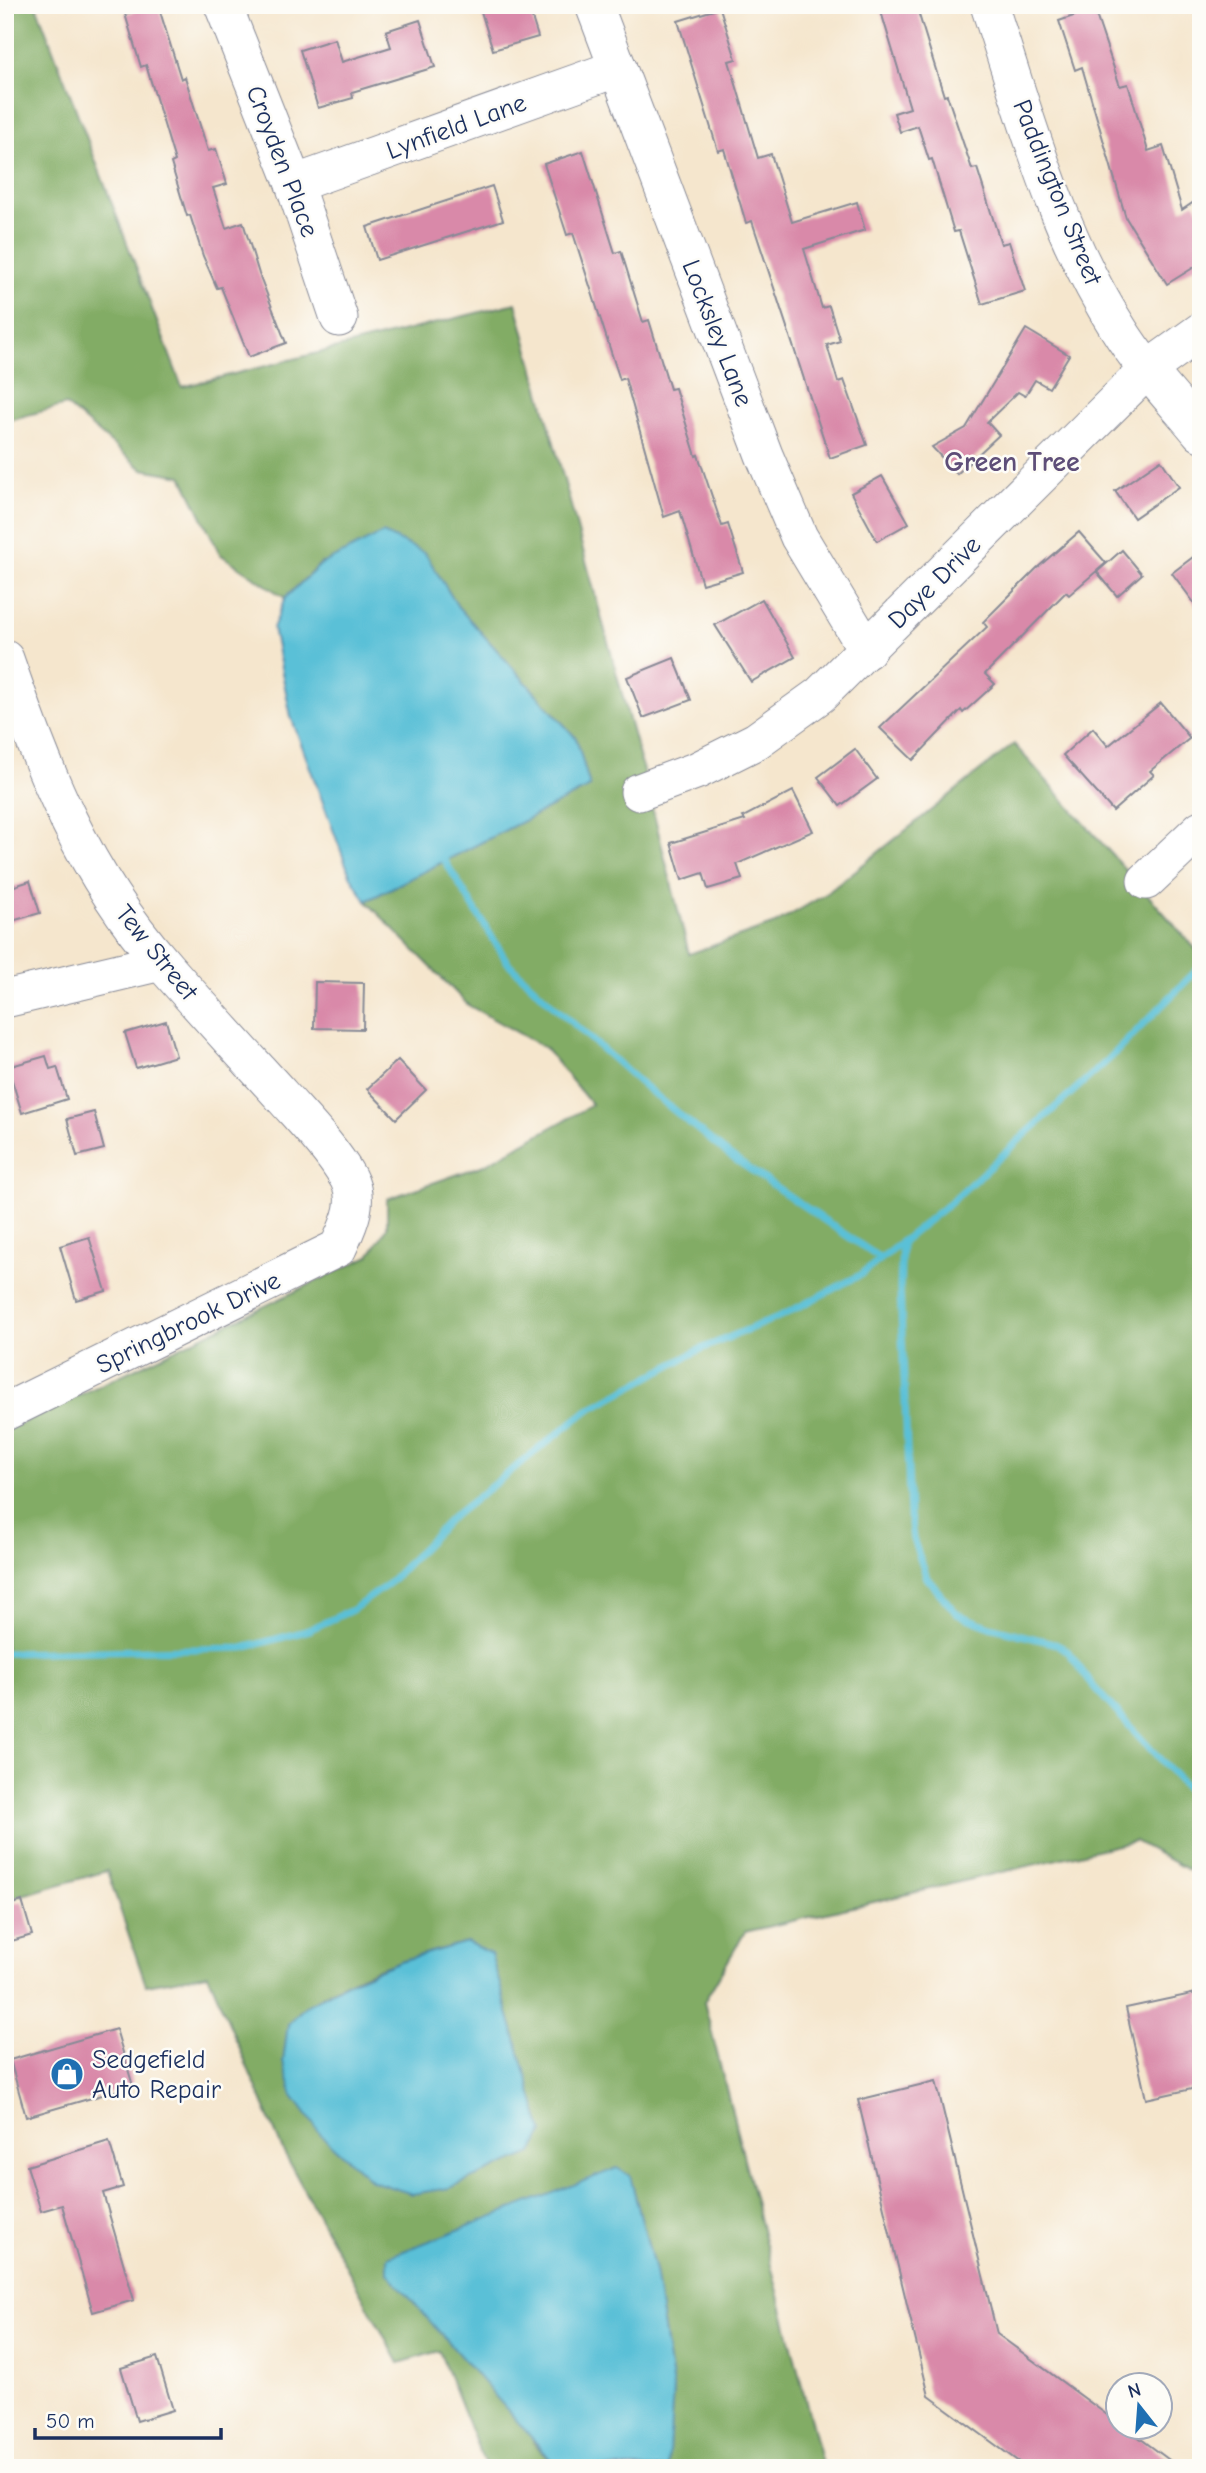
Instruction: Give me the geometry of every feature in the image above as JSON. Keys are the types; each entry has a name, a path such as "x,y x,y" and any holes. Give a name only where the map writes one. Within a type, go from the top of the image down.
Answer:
{"street":[{"name":"Croyden Place","path":"223,5 294,184 339,318"},
{"name":"Locksley Lane","path":"594,5 769,467 799,537 867,650"},
{"name":"Paddington Street","path":"989,5 1045,174 1081,264 1118,329 1201,433"},
{"name":"Lynfield Lane","path":"294,184 618,68"},
{"name":"Daye Drive","path":"639,792 698,770 756,741 820,695 1148,369 1201,331"},
{"name":"Tew Street","path":"5,659 36,746 76,840 115,901 161,962 311,1129 349,1180 354,1213"},
{"path":"1146,881 1201,829"},
{"path":"5,999 161,962"},
{"name":"Springbrook Drive","path":"5,1412 338,1248 354,1213"}],"green space":[{"path":"5,5 36,5 182,387 516,303 642,767 689,954 775,924 826,894 1014,744 1201,955 1201,1877 1135,1841 745,1932 704,2002 823,2468 668,2468 673,2388 655,2271 630,2176 533,2442 558,2468 486,2468 439,2351 399,2363 284,2153 208,1974 146,1985 107,1871 5,1900 5,1431 369,1256 387,1228 387,1199 484,1165 592,1105 545,1048 468,1005 366,901 590,787 576,738 458,607 425,554 321,563 285,598 220,554 182,476 142,469 66,405 5,421","holes":["467,1942 288,2024 306,2007 348,1981 395,1963"]}],"water":[{"path":"383,533 425,553 458,607 576,738 590,787 366,901 350,875 291,717 273,628 285,598 321,564"},
{"path":"467,1942 491,1954 543,2132 532,2153 449,2188 412,2194 372,2181 323,2137 293,2096 283,2062 288,2024 304,2007 349,1982 400,1961"},
{"path":"617,2168 630,2176 655,2271 673,2388 668,2468 558,2468 388,2273 388,2257"}],"building":[{"path":"158,5 181,79 185,77 208,151 216,149 227,184 213,188 226,228 243,222 259,274 286,343 249,357 221,287 217,288 203,256 190,215 187,216 171,163 175,161 146,65 141,67 125,14"},
{"path":"479,5 528,5 538,37 493,50"},
{"path":"879,5 916,5 944,96 947,95 972,169 977,168 1001,244 1009,242 1025,291 982,304 959,231 954,232 932,159 929,160 918,126 900,132 894,113 910,108"},
{"path":"720,8 736,59 729,61 758,158 771,154 792,222 857,202 865,230 804,249 822,308 829,306 840,341 827,345 838,382 844,380 867,445 830,458 752,221 746,223 724,149 718,151 678,21"},
{"path":"1094,9 1120,86 1128,84 1148,151 1163,146 1182,210 1194,202 1201,213 1201,263 1167,284 1126,218 1082,67 1075,70 1059,21"},
{"path":"420,20 435,67 352,92 353,98 318,108 300,50 335,39 342,62 391,47 386,31"},
{"path":"583,151 615,253 621,251 643,322 649,320 670,389 675,388 696,456 698,455 722,526 728,524 743,572 702,584 680,511 664,517 625,378 620,380 573,233 567,235 544,164"},
{"path":"492,186 503,220 377,260 367,227"},
{"path":"1026,329 1069,355 1049,388 1035,380 1025,396 1018,392 987,422 999,435 957,474 932,447 966,428"},
{"path":"1161,460 1179,487 1134,518 1115,491"},
{"path":"882,476 909,523 877,541 851,493"},
{"path":"1079,532 1106,563 1069,595 1066,592 985,674 995,684 963,713 961,710 913,760 880,728 987,627 983,622 1037,568"},
{"path":"1122,550 1142,574 1117,596 1097,572"},
{"path":"1201,551 1201,612 1172,573"},
{"path":"762,599 795,657 751,682 715,625"},
{"path":"674,658 691,700 643,718 627,677"},
{"path":"1161,703 1190,738 1150,771 1154,775 1113,811 1063,755 1093,728 1108,746"},
{"path":"855,749 877,779 840,806 818,777"},
{"path":"793,791 813,831 737,864 742,879 708,889 703,873 682,880 671,843 745,820 743,817"},
{"path":"30,881 40,913 5,923 5,889"},
{"path":"315,982 364,983 363,1029 314,1028"},
{"path":"166,1021 176,1056 136,1068 125,1033"},
{"path":"46,1056 50,1069 57,1067 67,1099 22,1113 8,1067"},
{"path":"398,1060 426,1090 396,1119 367,1089"},
{"path":"94,1112 104,1149 77,1156 67,1119"},
{"path":"89,1237 106,1291 76,1300 60,1246"},
{"path":"22,1901 32,1935 5,1943 5,1906"},
{"path":"1201,1992 1201,2087 1146,2099 1126,2008"},
{"path":"116,2029 133,2086 26,2117 10,2060"},
{"path":"936,2081 997,2334 1104,2413 1104,2442 1145,2442 1180,2468 1027,2468 929,2396 858,2100"},
{"path":"109,2141 123,2187 103,2193 134,2300 93,2312 62,2205 41,2211 27,2166"},
{"path":"157,2357 173,2410 137,2421 121,2368"}],"waterway":[{"path":"445,852 445,861 508,963 557,1009 638,1081 729,1155 881,1259"},
{"path":"5,1653 243,1648 306,1631 352,1610 387,1585 451,1518 588,1410 699,1350 785,1314 862,1274 946,1206 1108,1060 1201,966"},
{"path":"902,1241 900,1289 910,1515 913,1539 927,1578 957,1614 990,1627 1053,1643 1067,1650 1092,1685 1201,1804"}],"place":[{"name":"Sedgefield Auto Repair","path":"67,2074"}],"district":[{"name":"Green Tree","path":"1012,461"}]}
